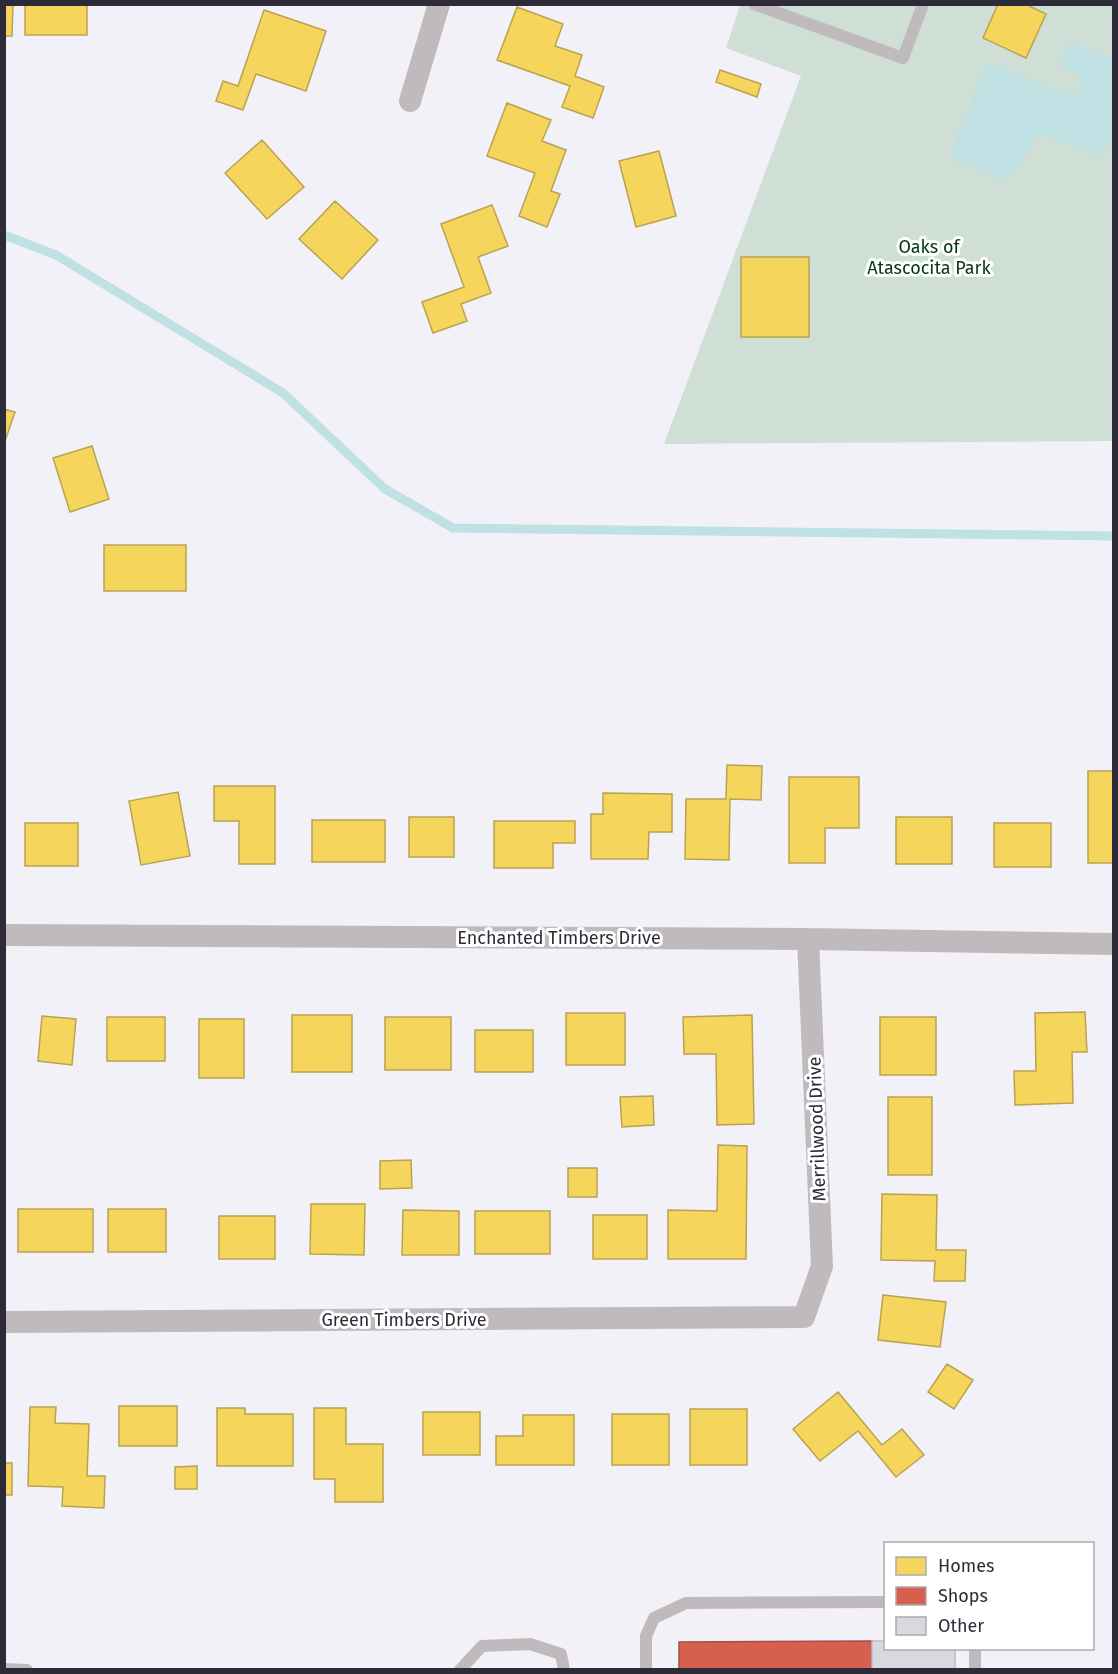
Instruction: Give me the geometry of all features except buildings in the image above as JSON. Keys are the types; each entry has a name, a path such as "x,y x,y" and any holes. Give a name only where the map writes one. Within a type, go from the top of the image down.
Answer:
{"street":[{"path":"410,101 439,4"},
{"name":"Enchanted Timbers Drive","path":"4,935 808,939 1113,944"},
{"name":"Merrillwood Drive","path":"804,1317 822,1266 808,939"},
{"name":"Green Timbers Drive","path":"4,1322 804,1317"}],"lane":[{"path":"754,4 903,58 922,4"},
{"path":"646,1670 646,1636 654,1618 686,1603 884,1602"},
{"path":"460,1670 482,1646 530,1644 561,1654 564,1670"},
{"path":"975,1650 975,1670"},
{"path":"4,1669 27,1670"}],"green space":[{"name":"Oaks of Atascocita Park","path":"740,5 1113,5 1113,441 664,444 801,76 726,48"}],"water":[{"path":"1069,42 1113,59 1113,131 1103,154 1097,156 1042,134 1038,136 1012,174 1006,179 952,159 952,150 987,63 1074,96 1079,90 1081,80 1075,73 1059,64"}],"waterway":[{"path":"4,235 56,255 283,393 385,489 453,528 1114,536"}]}
